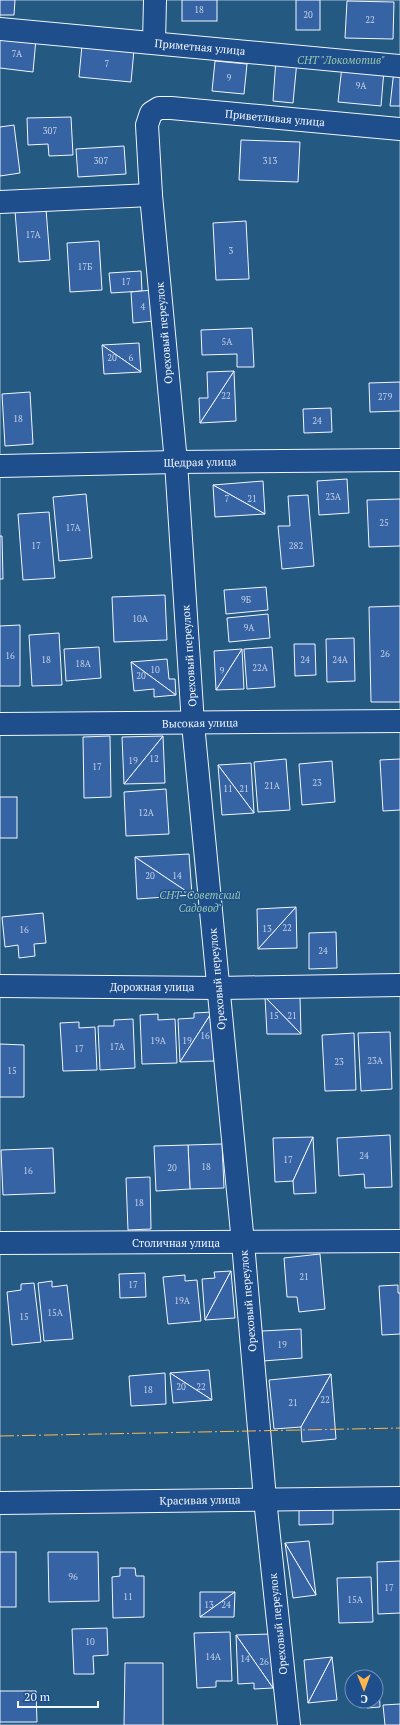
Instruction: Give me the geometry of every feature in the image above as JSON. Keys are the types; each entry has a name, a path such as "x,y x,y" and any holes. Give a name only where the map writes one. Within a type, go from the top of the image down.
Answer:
{"street":[{"path":"154,42 155,0"},
{"name":"Приметная улица","path":"0,29 154,42 400,66"},
{"name":"Приветливая улица","path":"151,113 159,108 171,108 400,129"},
{"name":"Ореховый переулок","path":"151,113 147,125 151,195 176,462 193,724 243,1243 265,1499 289,1725"},
{"path":"0,202 151,195"},
{"name":"Щедрая улица","path":"0,466 176,462 400,460"},
{"name":"Высокая улица","path":"0,724 193,724 400,721"},
{"name":"Дорожная улица","path":"0,986 218,988 400,985"},
{"name":"Столичная улица","path":"0,1243 243,1243 400,1241"},
{"name":"Красивая улица","path":"0,1503 400,1498"}],"green space":[{"name":"СНТ \"Советский Садовод\"","path":"0,0 400,0 400,1725 0,1725"}],"building":[{"path":"0,0 15,0 14,15 0,15"},
{"path":"182,0 217,0 217,21 182,21"},
{"path":"296,0 320,0 320,30 296,30"},
{"path":"347,1 394,2 393,39 345,38"},
{"path":"0,36 36,39 33,72 0,68"},
{"path":"82,45 134,50 131,82 79,77"},
{"path":"276,59 297,61 293,103 273,101"},
{"path":"215,61 247,64 244,94 212,91"},
{"path":"342,66 384,70 381,106 338,102"},
{"path":"394,70 400,70 400,106 390,106"},
{"path":"71,117 73,155 49,156 48,144 28,145 27,118"},
{"path":"14,125 20,173 0,176 0,127"},
{"path":"241,140 300,142 298,182 239,180"},
{"path":"124,146 126,174 78,177 76,149"},
{"path":"46,209 50,260 19,262 15,211"},
{"path":"246,221 249,279 216,280 213,223"},
{"path":"99,241 102,290 70,292 67,243"},
{"path":"141,271 142,291 111,293 109,273"},
{"path":"152,290 154,321 133,323 131,292"},
{"path":"252,328 254,367 237,367 237,354 202,355 201,330"},
{"path":"139,343 141,372 102,345"},
{"path":"102,345 141,372 104,374"},
{"path":"234,371 236,421 200,423"},
{"path":"234,371 200,423 199,398 208,398 207,372"},
{"path":"400,382 400,411 370,412 369,383"},
{"path":"30,392 33,444 5,446 2,394"},
{"path":"331,408 332,432 304,433 303,409"},
{"path":"347,479 349,513 319,515 317,481"},
{"path":"263,481 265,514 213,485"},
{"path":"213,485 265,514 215,517"},
{"path":"86,494 92,558 59,561 53,497"},
{"path":"308,495 314,566 282,569 278,526 290,526 288,496"},
{"path":"400,499 400,546 369,547 367,500"},
{"path":"49,512 55,578 23,580 18,514"},
{"path":"0,536 2,536 3,579 0,579"},
{"path":"266,587 268,610 226,614 224,590"},
{"path":"165,595 167,640 114,642 112,597"},
{"path":"400,606 400,702 371,702 369,607"},
{"path":"268,614 270,638 229,642 227,618"},
{"path":"20,625 20,686 0,686 0,626"},
{"path":"59,633 62,685 32,686 29,635"},
{"path":"354,638 355,681 327,682 326,639"},
{"path":"294,644 315,644 316,675 295,676"},
{"path":"99,647 101,678 66,681 64,649"},
{"path":"272,647 275,687 247,689 244,649"},
{"path":"242,649 244,689 216,690"},
{"path":"242,649 216,690 214,651"},
{"path":"167,659 169,679 175,679 176,695 131,662"},
{"path":"131,662 176,695 154,697 154,689 134,691"},
{"path":"110,736 111,797 84,798 83,737"},
{"path":"163,736 165,783 124,784"},
{"path":"163,736 124,784 122,737"},
{"path":"286,759 290,810 258,812 254,762"},
{"path":"400,759 400,810 383,811 380,760"},
{"path":"332,761 335,802 302,805 299,764"},
{"path":"251,763 254,813 218,765"},
{"path":"218,765 254,813 222,815"},
{"path":"166,789 169,834 126,836 124,792"},
{"path":"0,797 17,797 17,838 0,838"},
{"path":"189,854 192,895 135,857"},
{"path":"135,857 192,895 137,899"},
{"path":"296,907 297,948 258,949"},
{"path":"296,907 258,949 257,909"},
{"path":"43,913 46,943 34,944 35,956 19,958 18,945 5,947 2,917"},
{"path":"336,932 337,968 309,969 309,933"},
{"path":"265,997 300,997 301,1034"},
{"path":"265,997 301,1034 267,1034"},
{"path":"212,1012 180,1062 178,1019 194,1018 194,1013"},
{"path":"212,1012 214,1061 180,1062"},
{"path":"158,1014 158,1020 175,1019 177,1063 142,1064 140,1015"},
{"path":"133,1019 135,1068 100,1070 98,1026 114,1026 114,1020"},
{"path":"79,1022 79,1028 95,1027 97,1070 63,1071 60,1023"},
{"path":"390,1032 392,1089 361,1091 358,1033"},
{"path":"354,1033 356,1090 325,1091 322,1035"},
{"path":"0,1044 24,1045 24,1097 0,1097"},
{"path":"390,1135 392,1187 365,1188 364,1174 339,1176 337,1138"},
{"path":"313,1137 293,1181 275,1182 273,1138"},
{"path":"313,1137 316,1193 294,1194 293,1181"},
{"path":"222,1144 224,1188 190,1189 188,1145"},
{"path":"188,1145 190,1189 156,1191 154,1146"},
{"path":"53,1148 55,1193 3,1195 1,1150"},
{"path":"150,1177 151,1229 128,1230 126,1178"},
{"path":"320,1254 325,1309 299,1312 297,1297 287,1297 284,1258"},
{"path":"231,1271 205,1320 202,1279 215,1278 214,1272"},
{"path":"231,1271 235,1318 205,1320"},
{"path":"145,1273 146,1297 120,1298 119,1274"},
{"path":"185,1275 185,1281 197,1280 201,1321 168,1324 163,1277"},
{"path":"52,1281 52,1287 67,1285 73,1339 44,1341 38,1283"},
{"path":"34,1283 41,1342 12,1345 7,1292 21,1290 21,1284"},
{"path":"398,1285 398,1293 400,1293 400,1334 382,1335 379,1286"},
{"path":"301,1329 302,1358 263,1361 262,1331"},
{"path":"209,1370 212,1400 170,1373"},
{"path":"165,1373 166,1404 131,1406 129,1376"},
{"path":"170,1373 212,1400 173,1403"},
{"path":"331,1374 301,1427 274,1429 269,1380"},
{"path":"331,1374 336,1439 302,1442 301,1427"},
{"path":"299,1507 333,1507 333,1524 299,1525"},
{"path":"309,1541 316,1595 285,1543"},
{"path":"285,1543 316,1595 293,1598"},
{"path":"0,1552 16,1552 16,1607 0,1607"},
{"path":"48,1552 98,1552 99,1601 49,1602"},
{"path":"400,1561 400,1613 378,1614 377,1562"},
{"path":"120,1568 135,1568 136,1576 144,1576 144,1617 113,1618 112,1577 120,1576"},
{"path":"371,1577 373,1622 339,1623 337,1578"},
{"path":"200,1592 235,1592 200,1617"},
{"path":"235,1592 234,1617 200,1617"},
{"path":"107,1628 108,1655 93,1656 94,1674 74,1674 72,1629"},
{"path":"230,1632 232,1681 216,1681 216,1687 197,1688 194,1633"},
{"path":"272,1634 273,1688 236,1635"},
{"path":"236,1635 273,1688 254,1689 254,1683 238,1684"},
{"path":"332,1657 337,1700 308,1703"},
{"path":"332,1657 308,1703 304,1660"},
{"path":"125,1663 163,1663 163,1725 124,1725"},
{"path":"0,1691 36,1691 37,1722 0,1722"},
{"path":"400,1704 400,1725 385,1725 384,1705"}],"power":[{"path":"0,1436 400,1428"}],"park label":[{"name":"СНТ \"Локомотив\"","path":"341,60"}]}
